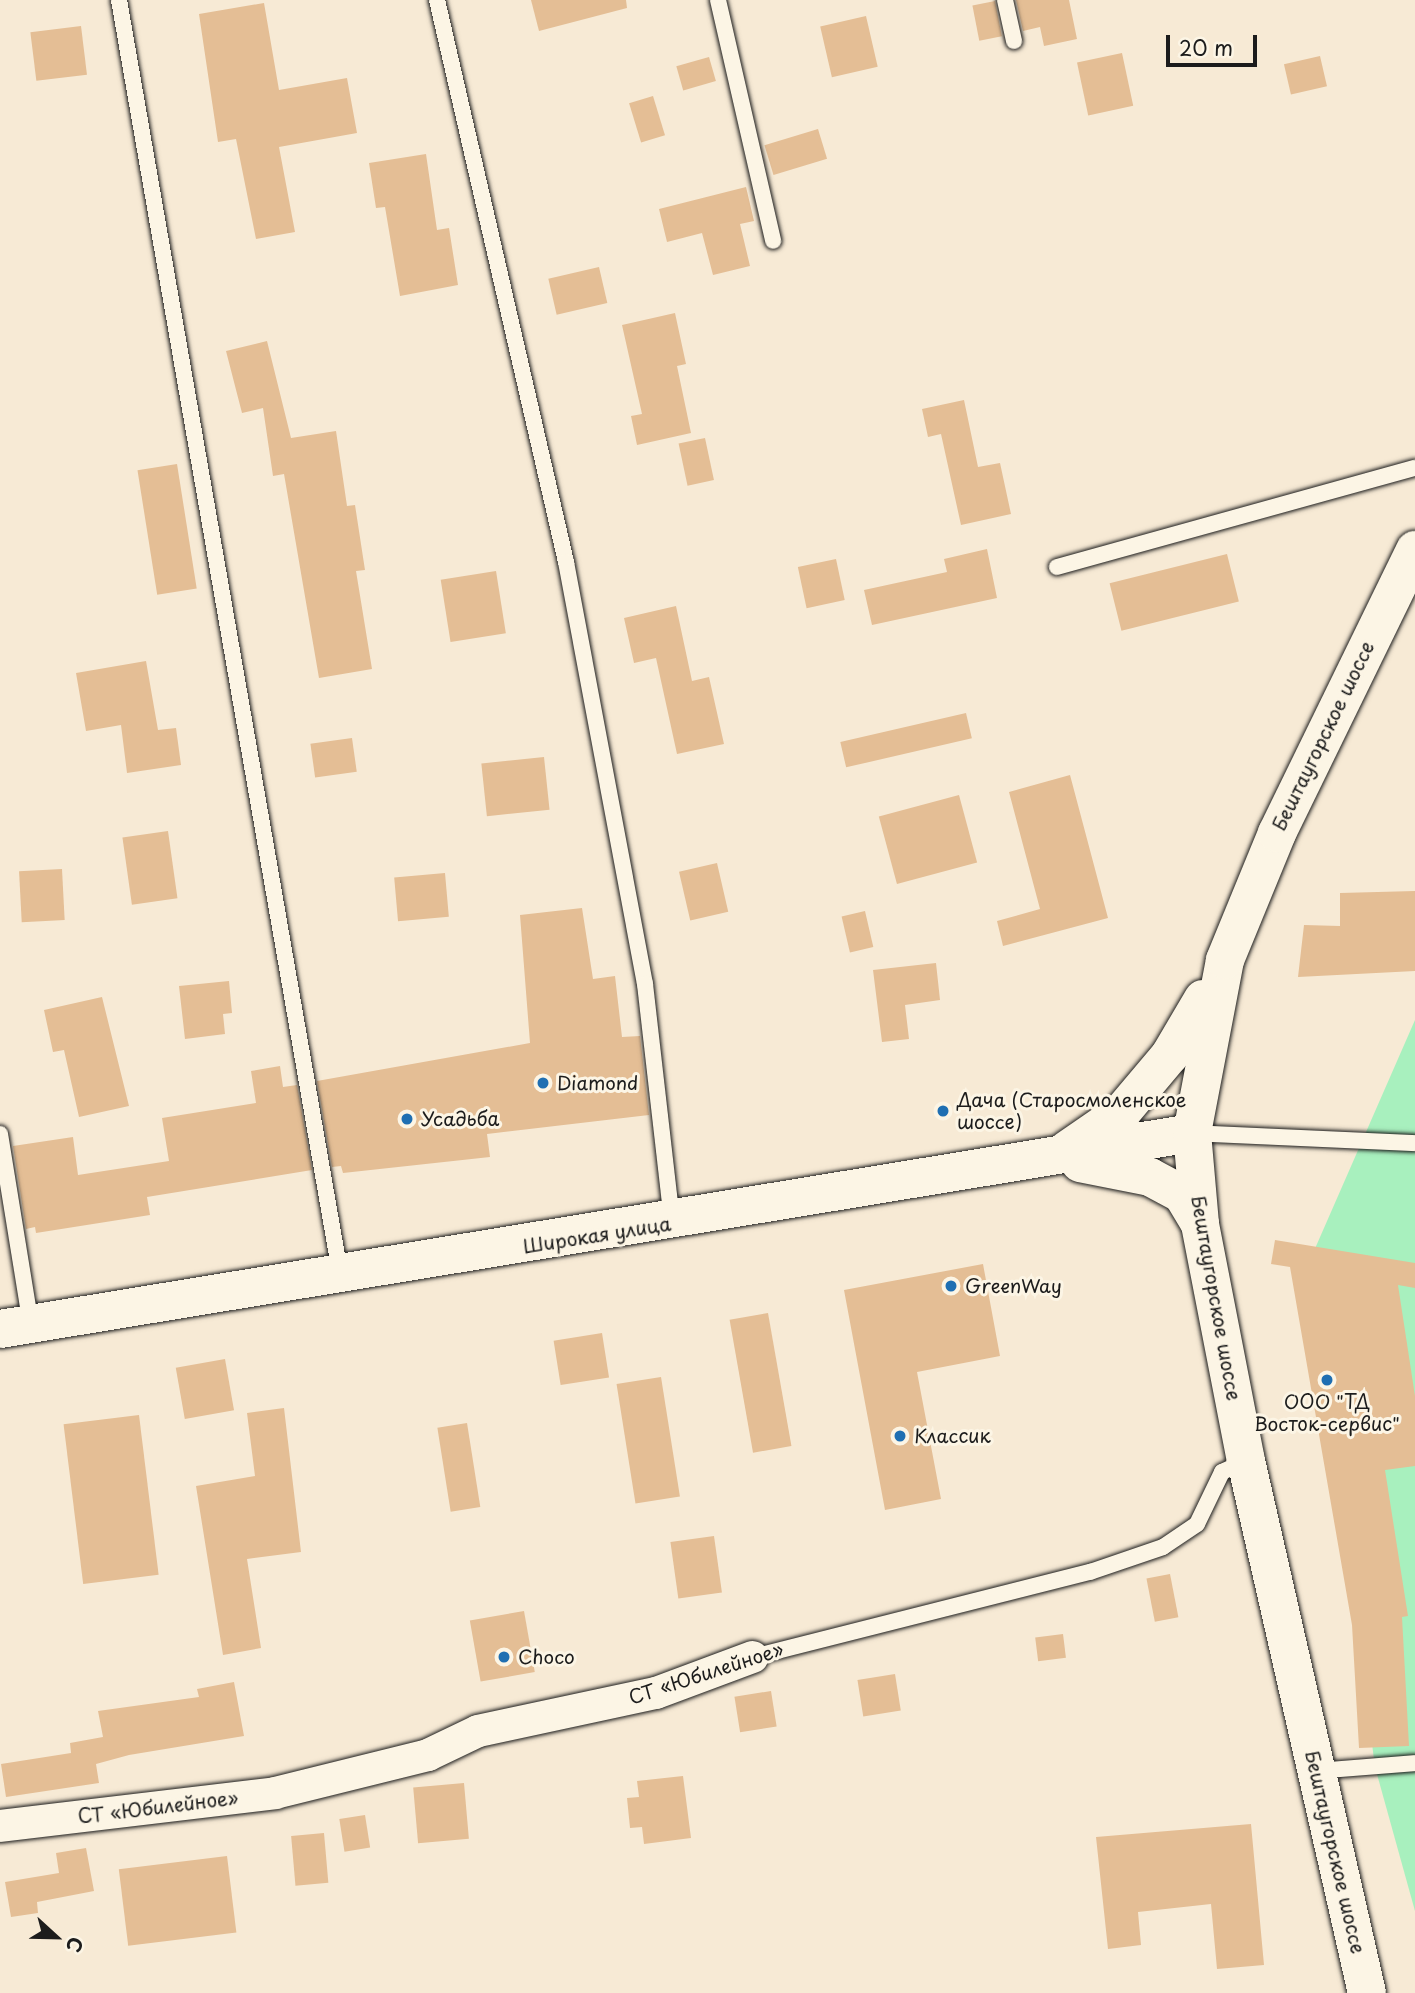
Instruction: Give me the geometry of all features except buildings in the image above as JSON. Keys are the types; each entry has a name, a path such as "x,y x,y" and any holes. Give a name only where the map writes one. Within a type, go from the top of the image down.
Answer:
{"main road":[{"name":"Бештаугорское шоссе","path":"1367,1993 1246,1461 1200,1224 1192,1133 1225,960 1277,833 1415,550"},
{"path":"1050,1159 1122,1112 1170,1055 1225,960"},
{"name":"Широкая улица","path":"15,1327 672,1223 1192,1133"},
{"path":"1050,1159 1150,1177 1182,1194 1200,1224"}],"street":[{"name":"СТ «Юбилейное»","path":"0,1826 275,1793 428,1755 478,1731 656,1693 753,1657"}],"lane":[{"path":"119,0 341,1277"},
{"path":"437,0 568,576 645,984 672,1223"},
{"path":"718,0 773,241"},
{"path":"1005,0 1014,41"},
{"path":"1057,567 1415,468"},
{"path":"1192,1133 1415,1143"},
{"path":"0,1134 15,1327"},
{"name":"СТ «Юбилейное»","path":"753,1657 1090,1572 1163,1547 1197,1524 1222,1472 1246,1461"},
{"path":"1316,1771 1415,1763"}],"green space":[{"path":"1415,1020 1415,1911 1375,1767 1310,1260"}],"place":[{"name":"Diamond","path":"543,1083"},
{"name":"Дача (Старосмоленское шоссе)","path":"943,1111"},
{"name":"Усадьба","path":"407,1119"},
{"name":"GreenWay","path":"951,1286"},
{"name":"ООО \"ТД Восток-сервис\"","path":"1327,1380"},
{"name":"Классик","path":"900,1436"},
{"name":"Choco","path":"504,1657"}]}
